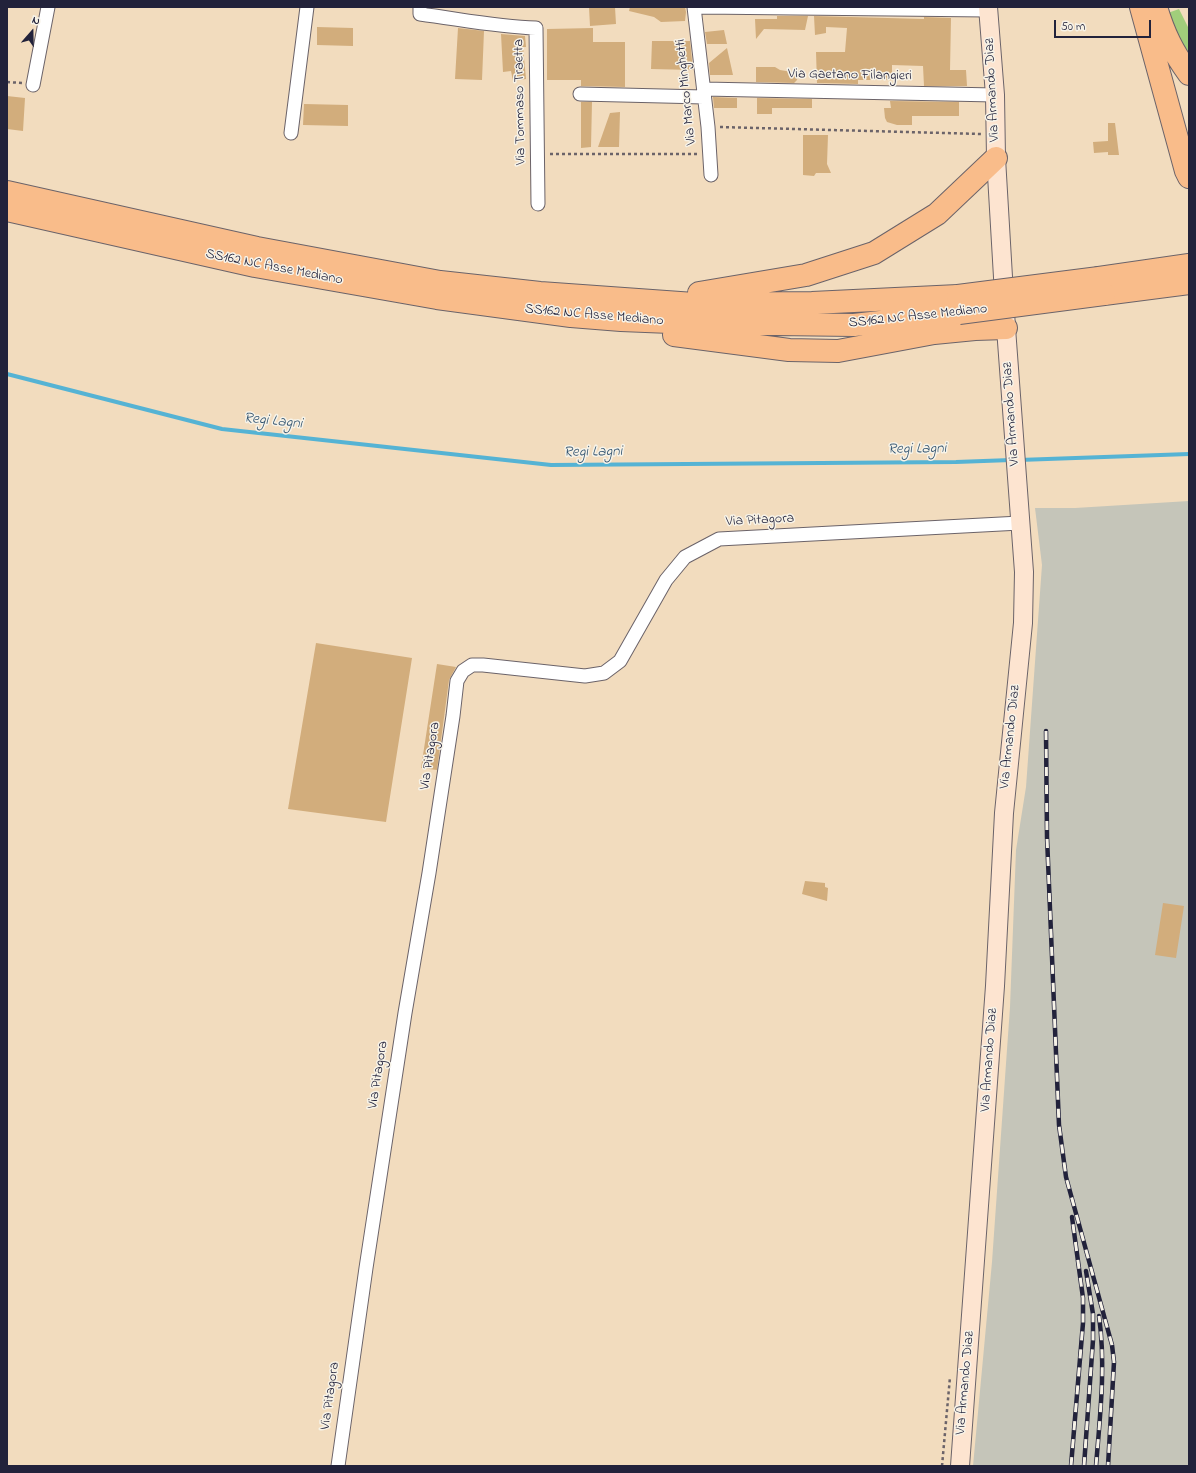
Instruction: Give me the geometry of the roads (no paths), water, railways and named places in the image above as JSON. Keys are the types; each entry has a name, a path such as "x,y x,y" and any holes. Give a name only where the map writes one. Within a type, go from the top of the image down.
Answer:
{"highway":[{"path":"1141,7 1189,177"},
{"path":"1156,7 1174,54 1189,74"},
{"path":"566,294 704,292 806,275 874,253 937,214 996,158"},
{"name":"SS162 NC Asse Mediano","path":"7,192 257,248 440,282 694,304 958,304"},
{"name":"SS162 NC Asse Mediano","path":"7,210 254,266 437,298 571,316 621,320 695,323 854,325 958,304 1102,286 1189,283"},
{"name":"SS162 NC Asse Mediano","path":"1102,286 1189,265"},
{"path":"571,316 653,332 789,350 838,351 934,333 1006,328"}],"main road":[{"name":"Via Armando Diaz","path":"960,1466 996,986 1004,813 1023,623 1024,572 1006,328 996,158 995,95 988,8"}],"street":[{"path":"33,84 48,7"},
{"path":"291,133 307,7"},
{"name":"Via Tommaso Traetta","path":"420,7 420,14 509,27 536,28 538,204"},
{"name":"Via Marco Minghetti","path":"694,7 708,126 711,175"},
{"path":"701,7 988,8"},
{"name":"Via Gaetano Filangieri","path":"580,94 704,93 995,95"},
{"name":"Via Pitagora","path":"338,1466 366,1268 405,1013 429,873 457,681 463,671 472,666 483,665 585,676 604,673 620,661 666,580 684,556 718,539 1020,523"}],"waterway":[{"name":"Regi Lagni","path":"7,374 222,429 551,465 956,462 1011,460"},
{"name":"Regi Lagni","path":"1019,460 1189,454"}],"railway":[{"path":"1046,731 1047,837 1059,1125 1066,1177 1112,1345 1114,1362 1108,1466"},
{"path":"1071,1466 1083,1323 1083,1298 1072,1217"},
{"path":"1084,1466 1093,1340 1093,1314 1086,1271"},
{"path":"1096,1466 1101,1410 1102,1372 1099,1316"}]}
